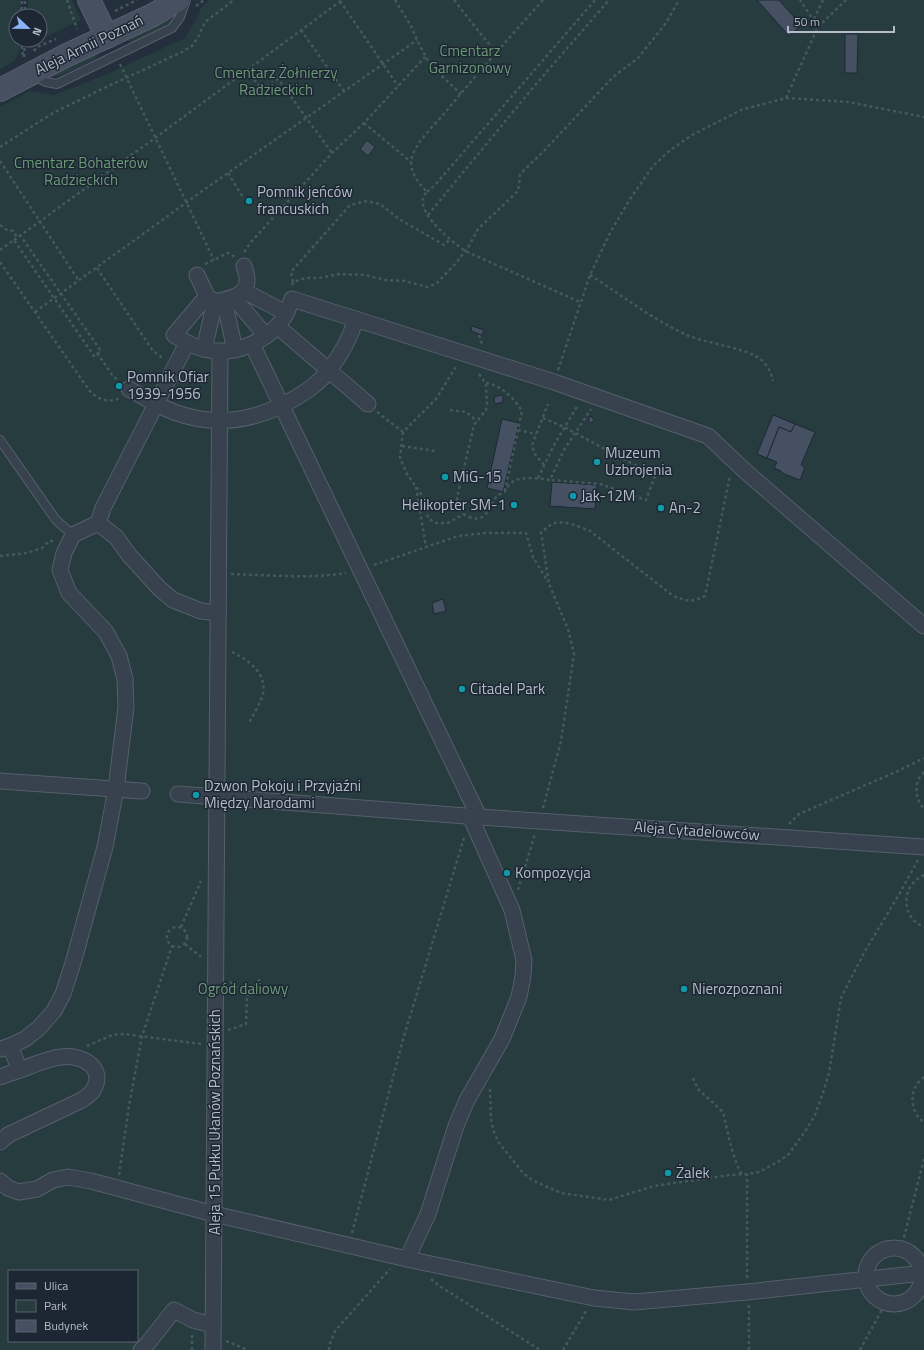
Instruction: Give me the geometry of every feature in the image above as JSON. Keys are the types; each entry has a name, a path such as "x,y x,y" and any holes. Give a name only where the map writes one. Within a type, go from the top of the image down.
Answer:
{"street":[{"path":"90,0 111,46"},
{"name":"Aleja Armii Poznań","path":"0,90 26,68 111,46 153,15 187,3"},
{"path":"240,260 247,281 174,335 187,343 204,349 220,351 235,350 252,344 271,331 289,306"},
{"path":"200,269 225,297 329,371 368,404"},
{"path":"225,297 289,306 356,319 554,382 708,436 734,461 924,626"},
{"path":"204,349 225,297"},
{"path":"225,297 235,350"},
{"path":"128,389 175,413 194,418 219,420 243,419 262,414 283,406 316,384 329,371 350,337 356,319"},
{"path":"20,1070 5,1048 25,1039 39,1028 54,1011 73,963 105,847 116,789 126,707 125,679 119,656 106,632 69,593 60,570 64,554 73,535 98,523 103,508 157,405 187,343"},
{"path":"252,344 283,406 474,816 512,910 524,960 519,997 502,1039 467,1100 456,1126 428,1214 407,1259"},
{"name":"Aleja 15 Pułku Ułanów Poznańskich","path":"213,1337 220,351"},
{"path":"98,523 116,537 128,555 158,588 174,600 201,611 218,613"},
{"path":"0,781 142,791"},
{"name":"Aleja Cytadelowców","path":"178,794 539,821 783,837 923,851"},
{"path":"0,1077 60,1057 82,1058 91,1065 96,1072 96,1083 91,1092 82,1100 8,1135 0,1142"},
{"path":"0,1181 8,1188 19,1192 37,1189 52,1180 68,1177 117,1188 214,1214 407,1259 594,1298 634,1302 747,1292 923,1273"},
{"path":"887,1249 901,1249 911,1254 919,1262 923,1273 920,1287 912,1299 899,1304 885,1304 872,1294 865,1280 867,1266 875,1255 887,1249"},
{"path":"141,1350 174,1310 193,1320 213,1337"}],"lane":[{"path":"111,46 172,28 180,17 186,0"},
{"path":"0,440 56,520 73,535"}],"path":[{"path":"67,0 77,30"},
{"path":"115,11 137,0"},
{"path":"187,3 204,0"},
{"path":"0,147 53,113 192,46 205,22 234,0"},
{"path":"395,0 412,26 417,40 430,65 460,94"},
{"path":"454,0 487,42 498,51"},
{"path":"427,192 413,174 412,157 417,146 460,94 543,0"},
{"path":"580,302 465,251 437,227 428,215 423,204 423,198 595,0"},
{"path":"428,215 526,96 609,0"},
{"path":"293,282 306,278 319,278 339,274 365,275 385,280 405,281 427,287 436,284 445,276 465,251 478,229 518,191 520,175 524,170 543,152 613,77 638,58 666,22 678,0"},
{"path":"801,0 818,27"},
{"path":"814,20 823,0"},
{"path":"786,98 818,27 846,0"},
{"path":"0,250 156,138 341,1 398,86"},
{"path":"301,30 344,91"},
{"path":"35,312 228,173 417,40"},
{"path":"22,48 26,68"},
{"path":"25,48 26,68"},
{"path":"200,269 228,253 240,260 251,242 332,153 364,123 425,56"},
{"path":"120,64 214,260"},
{"path":"247,70 268,98"},
{"path":"262,90 278,79 332,153"},
{"path":"554,382 590,275 611,231 630,199 653,166 669,151 692,135 741,110 786,98 848,102 924,116"},
{"path":"364,123 412,162"},
{"path":"0,161 79,281"},
{"path":"228,173 244,199"},
{"path":"289,306 293,282 291,272 350,205 366,201 380,204 399,218 444,245 450,239"},
{"path":"0,225 7,230 13,231 19,236 101,351 94,356 14,240"},
{"path":"0,262 89,390 95,396 108,401 113,400 124,395 128,389"},
{"path":"97,268 153,351"},
{"path":"590,275 642,311 670,327 703,341 745,352 754,356 766,364 774,381"},
{"path":"462,353 458,364 436,399 403,432 400,458 407,474 424,498 427,514 431,520 436,523 448,523 464,514"},
{"path":"97,354 113,376"},
{"path":"479,374 485,382 488,404 486,410 474,425 456,498 458,508 464,514 473,519 483,517 492,507 498,496 505,491 511,483 532,477 600,484 646,500 655,476 564,427 543,418"},
{"path":"485,382 501,388 522,411 505,491"},
{"path":"550,480 564,450 598,398"},
{"path":"538,478 564,427 579,402"},
{"path":"544,465 534,453 532,445 548,404"},
{"path":"450,410 466,412 477,422"},
{"path":"387,420 403,432"},
{"path":"518,430 536,434"},
{"path":"402,446 435,451"},
{"path":"549,584 541,532 553,523 562,522 590,531 672,595 686,601 698,600 705,596 734,461"},
{"path":"416,486 426,547"},
{"path":"218,574 300,576 334,575 360,570 458,536 486,533 526,533 533,557 549,584 568,629 574,654 561,741 512,910"},
{"path":"0,556 27,553 42,548 49,541 62,542 73,535"},
{"path":"218,650 232,652 241,656 257,670 263,679 264,688 262,698 249,723"},
{"path":"783,837 783,830 799,814 898,771 924,758"},
{"path":"924,772 921,775 916,789 919,803 924,809"},
{"path":"349,1246 402,1043 457,865 474,816"},
{"path":"482,1072 490,1087 491,1120 499,1143 523,1173 543,1186 561,1193 608,1200 654,1186 759,1172 778,1162 789,1154 815,1115 824,1093 829,1073 842,998 865,951 923,851"},
{"path":"924,875 917,879 910,887 906,900 908,913 916,923 924,927"},
{"path":"181,927 202,879"},
{"path":"904,885 910,887"},
{"path":"172,927 181,927 184,929 187,936 185,944 178,947 172,946 166,939 169,930 172,927"},
{"path":"185,944 193,951"},
{"path":"117,1188 129,1106 142,1036 172,946"},
{"path":"87,1046 112,1035 124,1034 215,1040 246,1024 247,996 260,979"},
{"path":"228,981 247,996"},
{"path":"924,1077 917,1084 912,1096 914,1109 924,1122"},
{"path":"693,1078 698,1089 723,1112 730,1147 742,1175"},
{"path":"901,1249 924,1158"},
{"path":"747,1174 747,1292 749,1303 749,1350"},
{"path":"329,1350 329,1346 335,1331 392,1266 407,1259"},
{"path":"428,1276 438,1285 540,1350"},
{"path":"562,1350 594,1298"},
{"path":"860,1350 885,1304"},
{"path":"213,1337 248,1350"}],"green space":[{"path":"0,0 20,0 20,8 8,8 8,48 19,48 19,52 14,61 0,69"},
{"path":"28,0 72,0 81,20 48,36 48,8 28,8"},
{"name":"Citadel Park","path":"209,0 924,0 924,1350 0,1350 0,107 29,91 54,95 107,74 185,38 200,12 199,11"},
{"path":"169,16 172,20 169,24 132,42 127,41 126,39"},
{"path":"97,53 97,57 95,59 58,77 53,76 52,74"}],"building":[{"path":"757,0 779,0 801,25 789,36"},
{"path":"845,34 858,34 857,73 845,73"},
{"path":"367,140 375,147 368,156 360,149"},
{"path":"472,326 484,330 482,335 471,331"},
{"path":"501,395 503,396 503,402 495,404 495,397"},
{"path":"773,415 795,424 791,432 779,427 767,458 757,454"},
{"path":"590,416 594,419 592,423 588,421"},
{"path":"502,419 519,423 503,492 487,488"},
{"path":"795,424 815,432 801,465 805,467 800,480 774,468 777,462 767,458 779,427 791,432"},
{"path":"552,482 597,485 595,509 550,506"},
{"path":"443,599 446,611 434,614 432,603"}],"place":[{"name":"Pomnik jeńców francuskich","path":"249,201"},
{"name":"Pomnik Ofiar 1939-1956","path":"119,386"},
{"name":"Muzeum Uzbrojenia","path":"597,462"},
{"name":"MiG-15","path":"445,477"},
{"name":"Jak-12M","path":"573,496"},
{"name":"Helikopter SM-1","path":"514,505"},
{"name":"An-2","path":"661,508"},
{"name":"Citadel Park","path":"462,689"},
{"name":"Dzwon Pokoju i Przyjaźni Między Narodami","path":"196,795"},
{"name":"Kompozycja","path":"507,873"},
{"name":"Nierozpoznani","path":"684,989"},
{"name":"Żalek","path":"668,1173"}],"park label":[{"name":"Cmentarz Garnizonowy","path":"470,60"},
{"name":"Cmentarz Żołnierzy Radzieckich","path":"276,82"},
{"name":"Cmentarz Bohaterów Radzieckich","path":"81,172"},
{"name":"Ogród daliowy","path":"243,989"}]}
